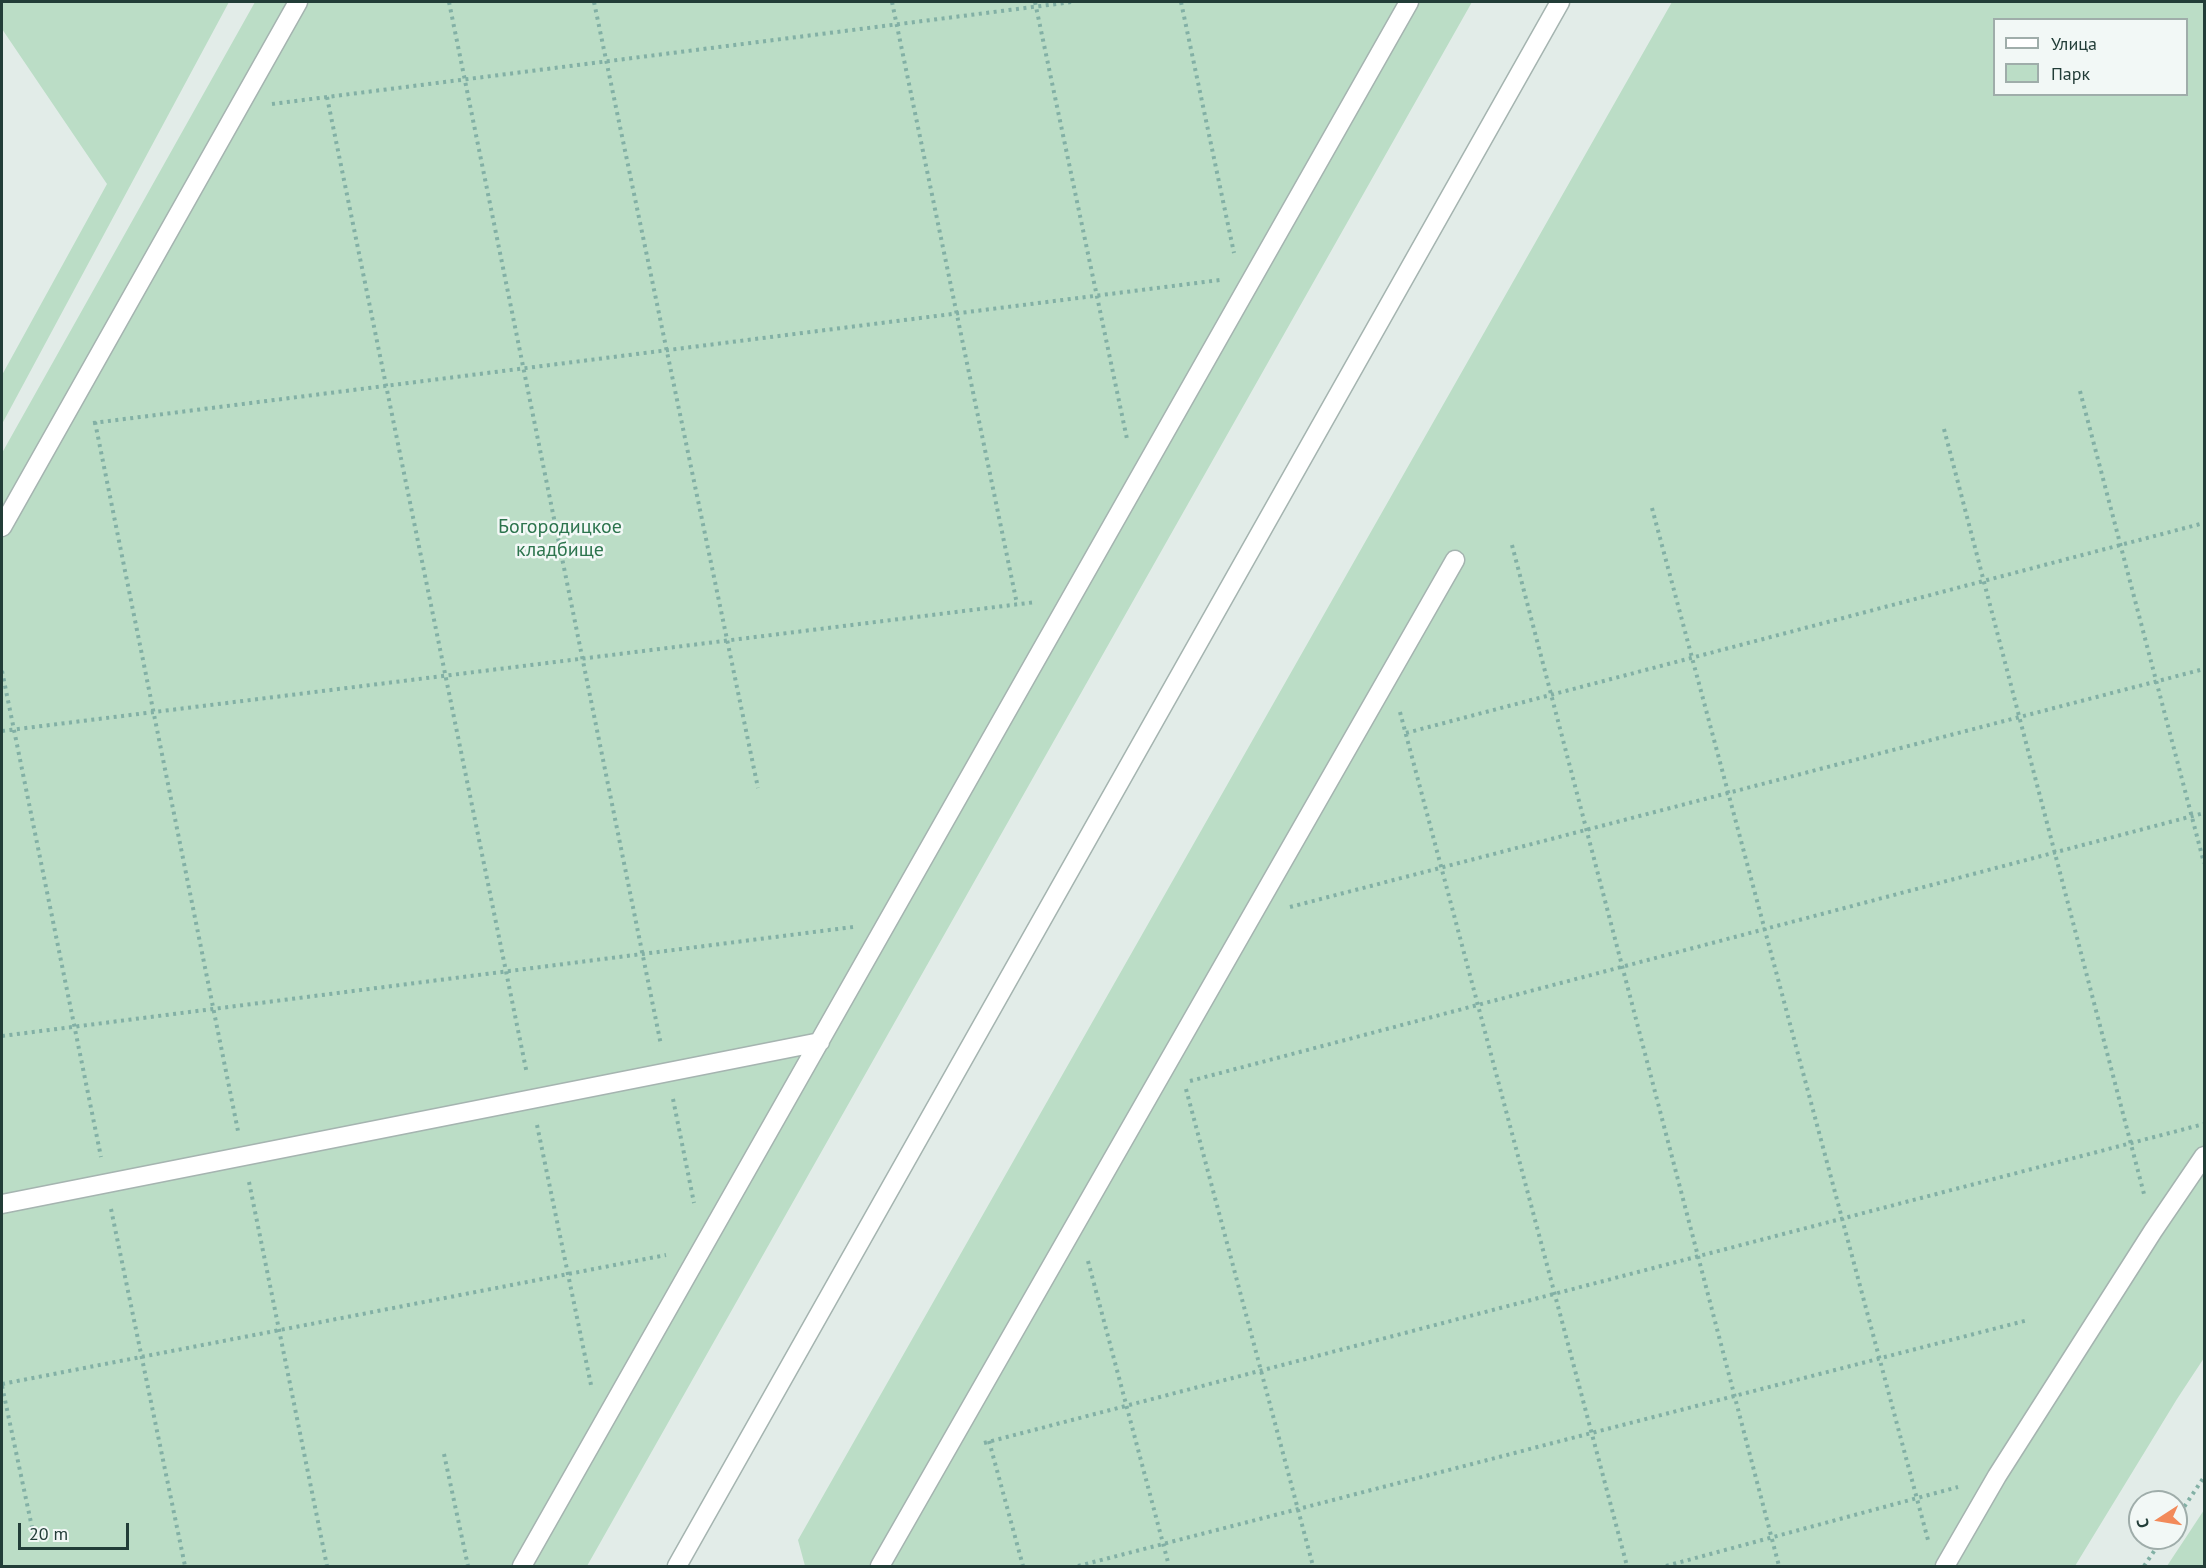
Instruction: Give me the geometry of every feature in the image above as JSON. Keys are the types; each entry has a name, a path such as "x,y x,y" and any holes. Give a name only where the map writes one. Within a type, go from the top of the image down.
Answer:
{"street":[{"path":"2,527 298,2"},
{"path":"522,1566 1409,2"},
{"path":"677,1566 1560,2"},
{"path":"880,1566 1455,560"},
{"path":"2,1204 820,1042"},
{"path":"1945,1566 1997,1476 2154,1231 2205,1156"}],"path":[{"path":"33,1532 2,1385 703,1247 449,2"},
{"path":"594,2 758,788"},
{"path":"892,2 1017,604"},
{"path":"238,108 897,24 1036,4 1072,2"},
{"path":"1181,2 1242,296"},
{"path":"1036,4 1128,446"},
{"path":"327,97 591,1389"},
{"path":"58,426 1239,277"},
{"path":"2080,391 2205,863"},
{"path":"95,423 327,1566"},
{"path":"1944,429 2154,1231"},
{"path":"1652,508 1929,1544"},
{"path":"1406,733 2205,523"},
{"path":"1512,545 1779,1566"},
{"path":"2,731 1072,597"},
{"path":"1290,907 2205,669"},
{"path":"2,671 185,1566"},
{"path":"1390,674 1627,1566"},
{"path":"1313,1566 1184,1083 2205,813"},
{"path":"2,1036 887,923"},
{"path":"945,1453 2205,1124"},
{"path":"1088,1261 1168,1566"},
{"path":"1078,1566 2028,1320"},
{"path":"989,1441 1023,1566"},
{"path":"444,1454 468,1566"},
{"path":"1666,1566 1997,1476"},
{"path":"2188,1501 2205,1476"},
{"path":"2144,1566 2155,1550"}],"green space":[{"path":"2,2 229,2 2,424 2,375 107,184 2,29"},
{"name":"Богородицкое кладбище","path":"255,2 1472,2 587,1566 2,1566 2,453"},
{"path":"1672,2 2204,2 2204,1358 2075,1566 805,1566 798,1540"},
{"path":"2204,1510 2204,1566 2167,1566 2178,1550 2188,1550 2188,1534"}]}
